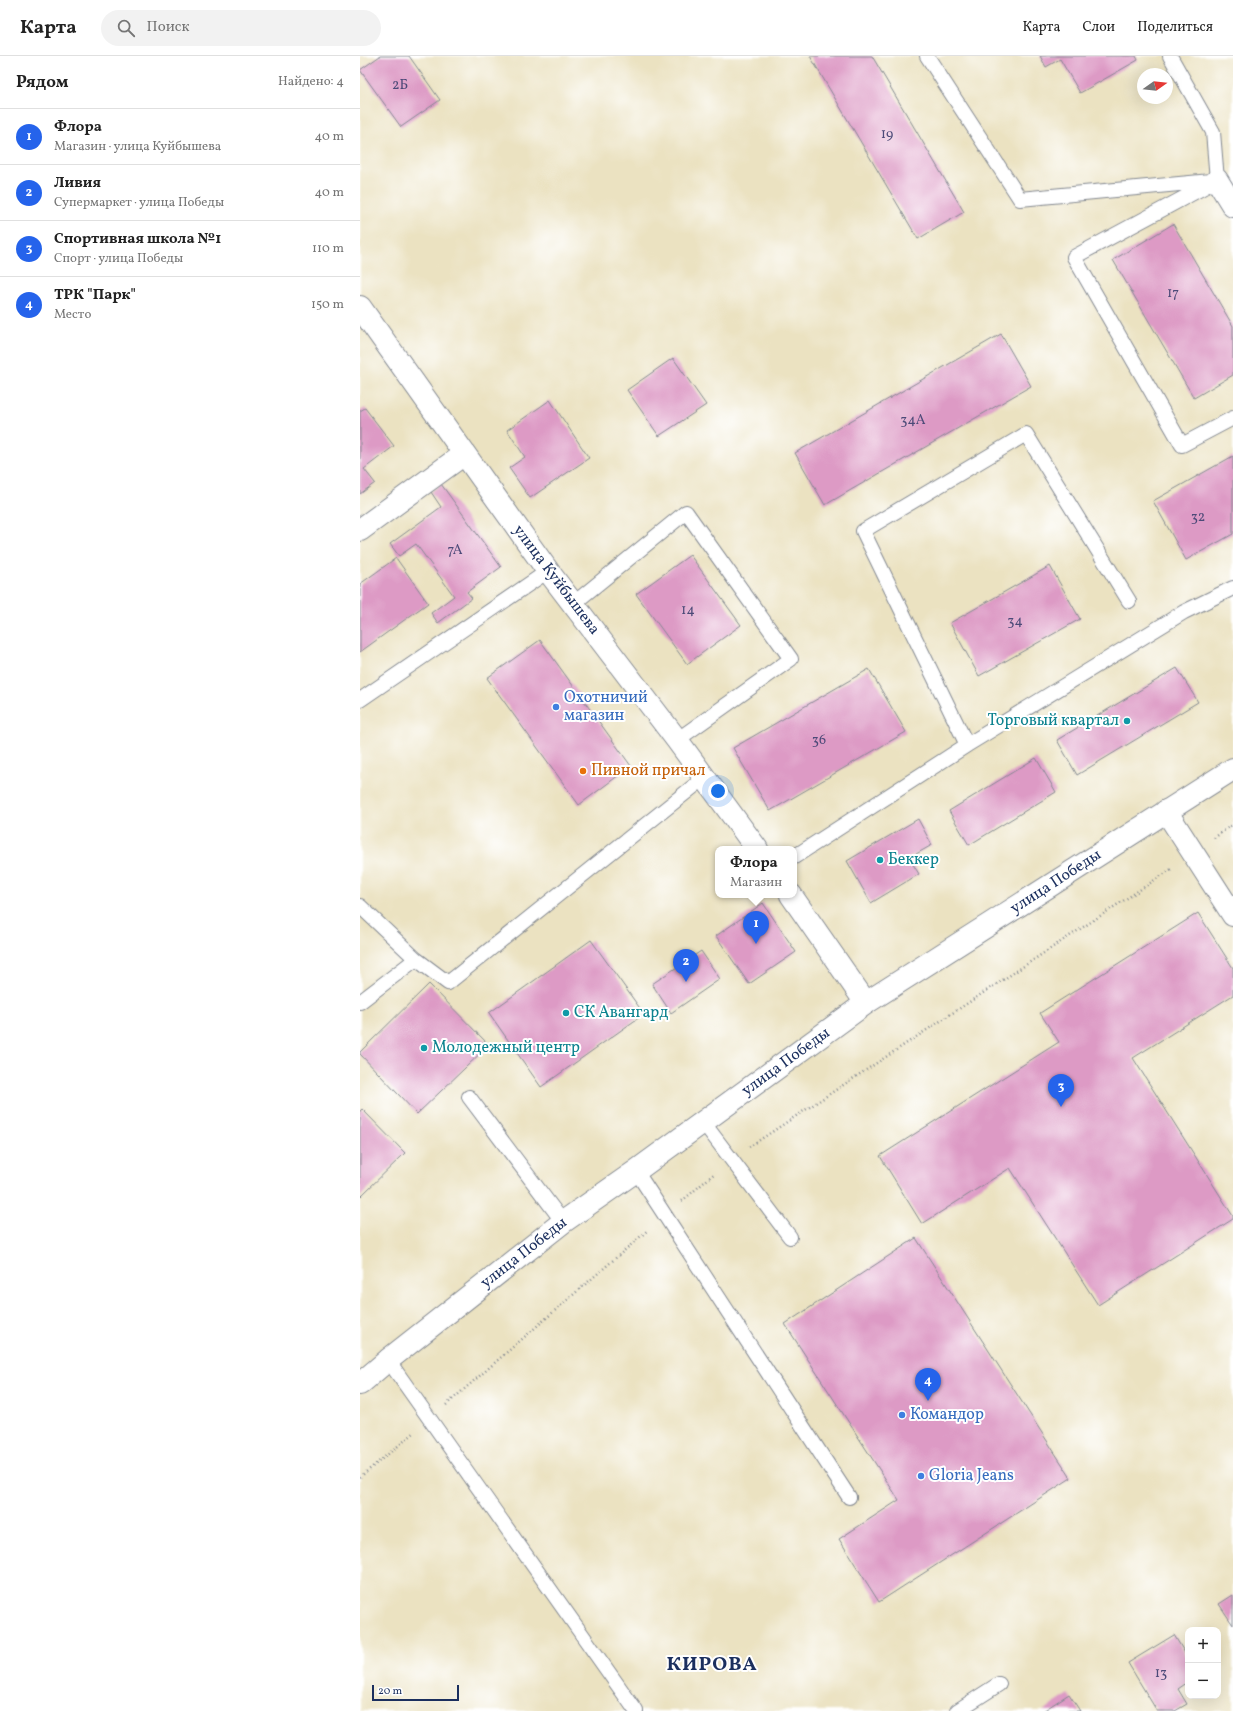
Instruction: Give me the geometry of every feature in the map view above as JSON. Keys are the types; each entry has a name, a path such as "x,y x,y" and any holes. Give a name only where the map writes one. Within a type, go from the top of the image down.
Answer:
{"street":[{"path":"1217,180 1233,206"},
{"name":"улица Куйбышева","path":"360,307 548,571 677,740 755,846"},
{"path":"360,530 464,454"},
{"name":"улица Победы","path":"360,1384 388,1360 563,1222 636,1171 866,1003 1233,769"},
{"path":"1166,811 1233,915"},
{"path":"793,898 866,1003"}],"lane":[{"path":"927,56 1020,199 1217,180"},
{"path":"1170,56 1213,132 1217,180"},
{"path":"1217,180 1074,257 1182,445 1233,418"},
{"path":"967,746 863,531 1026,434 1129,601"},
{"path":"573,604 686,512 791,659 677,740"},
{"path":"360,700 548,571"},
{"path":"797,855 967,746 1184,612 1233,588"},
{"path":"360,906 416,959 448,983 704,778"},
{"path":"360,1002 416,959"},
{"path":"469,1097 563,1222"},
{"path":"703,1122 790,1237"},
{"path":"636,1171 849,1497"},
{"path":"388,1360 636,1711"},
{"path":"957,1711 999,1684"}],"path":[{"path":"360,1477 430,1419 731,1159 1194,854 1233,824"}],"building":[{"path":"380,56 409,56 440,100 401,127 360,70"},
{"path":"810,56 872,56 964,212 918,239"},
{"path":"1040,56 1136,56 1138,60 1080,93 1060,59 1046,67"},
{"path":"1173,224 1233,326 1233,375 1194,398 1113,260"},
{"path":"1001,334 1031,386 825,505 795,453"},
{"path":"673,358 706,405 659,436 627,390"},
{"path":"550,400 589,458 530,498 509,468 525,457 507,430"},
{"path":"365,408 394,446 364,469 375,483 360,494 360,411"},
{"path":"1233,456 1233,534 1186,560 1153,501"},
{"path":"441,484 501,567 467,592 472,598 438,623 431,613 454,596 416,544 399,556 390,544 441,507 431,492"},
{"path":"690,555 741,625 687,664 636,594"},
{"path":"396,558 428,603 360,652 360,584"},
{"path":"1050,566 1080,619 979,676 950,623"},
{"path":"540,640 631,766 579,805 487,678"},
{"name":"Торговый квартал","path":"1177,668 1198,702 1077,775 1057,740"},
{"path":"869,669 906,732 770,811 733,748"},
{"path":"1036,758 1056,792 969,845 949,811"},
{"name":"Беккер","path":"918,819 932,845 909,858 919,874 871,903 847,861"},
{"path":"763,903 796,952 749,984 716,936"},
{"path":"1198,913 1233,968 1233,995 1133,1058 1233,1216 1233,1219 1098,1305 1010,1168 922,1224 880,1156 1059,1042 1040,1013"},
{"name":"СК Авангард","path":"591,940 644,1014 541,1087 489,1013"},
{"path":"701,951 720,979 671,1013 652,984"},
{"name":"Молодежный центр","path":"429,984 489,1045 417,1114 360,1054 360,1052"},
{"path":"362,1109 405,1153 360,1197 360,1111"},
{"path":"916,1238 1071,1478 879,1602 839,1539 899,1500 785,1324"},
{"path":"1233,1595 1233,1625 1219,1604"},
{"path":"1174,1635 1185,1653 1185,1684 1178,1689 1187,1704 1175,1711 1157,1711 1128,1663"},
{"path":"1069,1694 1080,1711 1043,1711"}],"place":[{"name":"Охотничий магазин","path":"556,707"},
{"name":"Торговый квартал","path":"1127,721"},
{"name":"Пивной причал","path":"583,771"},
{"name":"Беккер","path":"880,860"},
{"name":"Флора","path":"756,944"},
{"name":"Ливия","path":"686,982"},
{"name":"СК Авангард","path":"566,1013"},
{"name":"Молодежный центр","path":"424,1048"},
{"name":"Спортивная школа №1","path":"1061,1107"},
{"name":"ТРК \"Парк\"","path":"928,1401"},
{"name":"Командор","path":"902,1415"},
{"name":"Gloria Jeans","path":"921,1476"}],"district":[{"name":"КИРОВА","path":"712,1665"}]}
